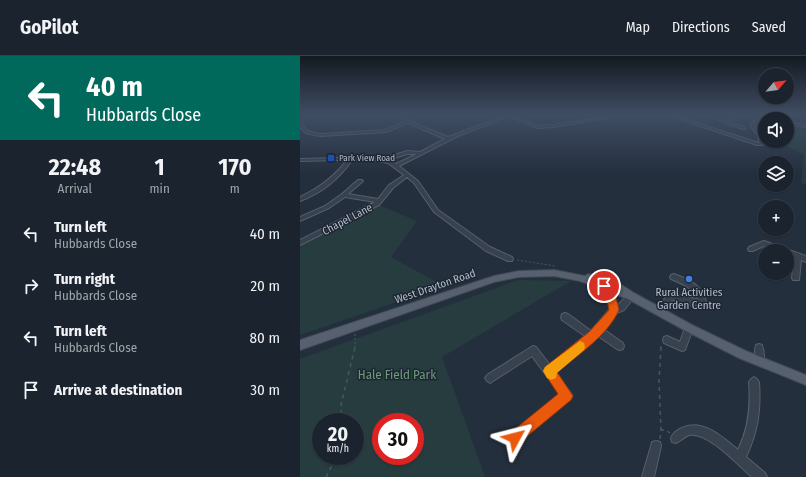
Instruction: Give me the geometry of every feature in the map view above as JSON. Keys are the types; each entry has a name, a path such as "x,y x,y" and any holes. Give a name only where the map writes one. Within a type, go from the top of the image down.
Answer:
{"main road":[{"name":"West Drayton Road","path":"300,345 500,277 536,272 560,274 581,278 631,296"},
{"name":"West Drayton Road","path":"581,278 593,278 614,284 631,296 689,328 760,362 806,380"}],"street":[{"path":"439,135 449,139"},
{"path":"396,166 459,135"},
{"path":"731,135 758,144"},
{"path":"384,160 417,151 421,153"},
{"path":"300,156 337,154 334,159"},
{"path":"301,197 333,181 352,158"},
{"path":"300,160 352,158 384,160 396,166 416,182 436,211 488,249 510,259"},
{"name":"Chapel Lane","path":"300,244 378,204 392,185 408,175"},
{"path":"300,219 327,207 360,181"},
{"path":"344,195 379,201"},
{"path":"752,249 758,246"},
{"path":"794,254 806,259"},
{"path":"796,278 798,256"},
{"path":"662,313 668,299 671,296 689,302 697,303 702,301 702,297 690,284 674,277"},
{"path":"604,286 612,299 614,310"},
{"path":"549,371 595,333 614,310 621,308 631,296"},
{"path":"565,317 620,346"},
{"path":"667,340 682,347 689,328"},
{"path":"760,348 760,362"},
{"path":"490,378 533,350 567,396 515,438"},
{"path":"740,459 754,423 756,403 754,382"},
{"path":"676,438 686,431 697,430 719,442 761,477"},
{"path":"648,477 656,446"}],"path":[{"path":"510,259 540,265 554,265 560,274"},
{"path":"341,413 341,405 356,347 355,326"},
{"path":"656,446 660,438 661,430 659,381 660,348 661,342 667,340"},
{"path":"661,430 666,430 676,438"},
{"path":"326,477 332,465"}],"green space":[{"path":"794,135 806,135 806,184 801,183 804,155 790,148 794,148"},
{"path":"377,204 417,221 391,257 444,286 300,335 300,243"},
{"name":"Hale Field Park","path":"518,280 571,281 442,357 485,477 300,477 300,359"}],"slow traffic":[{"path":"551,374 549,371 580,347"}],"place":[{"name":"Park View Road","path":"331,158"},
{"name":"Rural Activities Garden Centre","path":"689,279"}],"route":[{"path":"515,438 567,396 549,371 598,331 614,310 612,299 604,286"}]}
